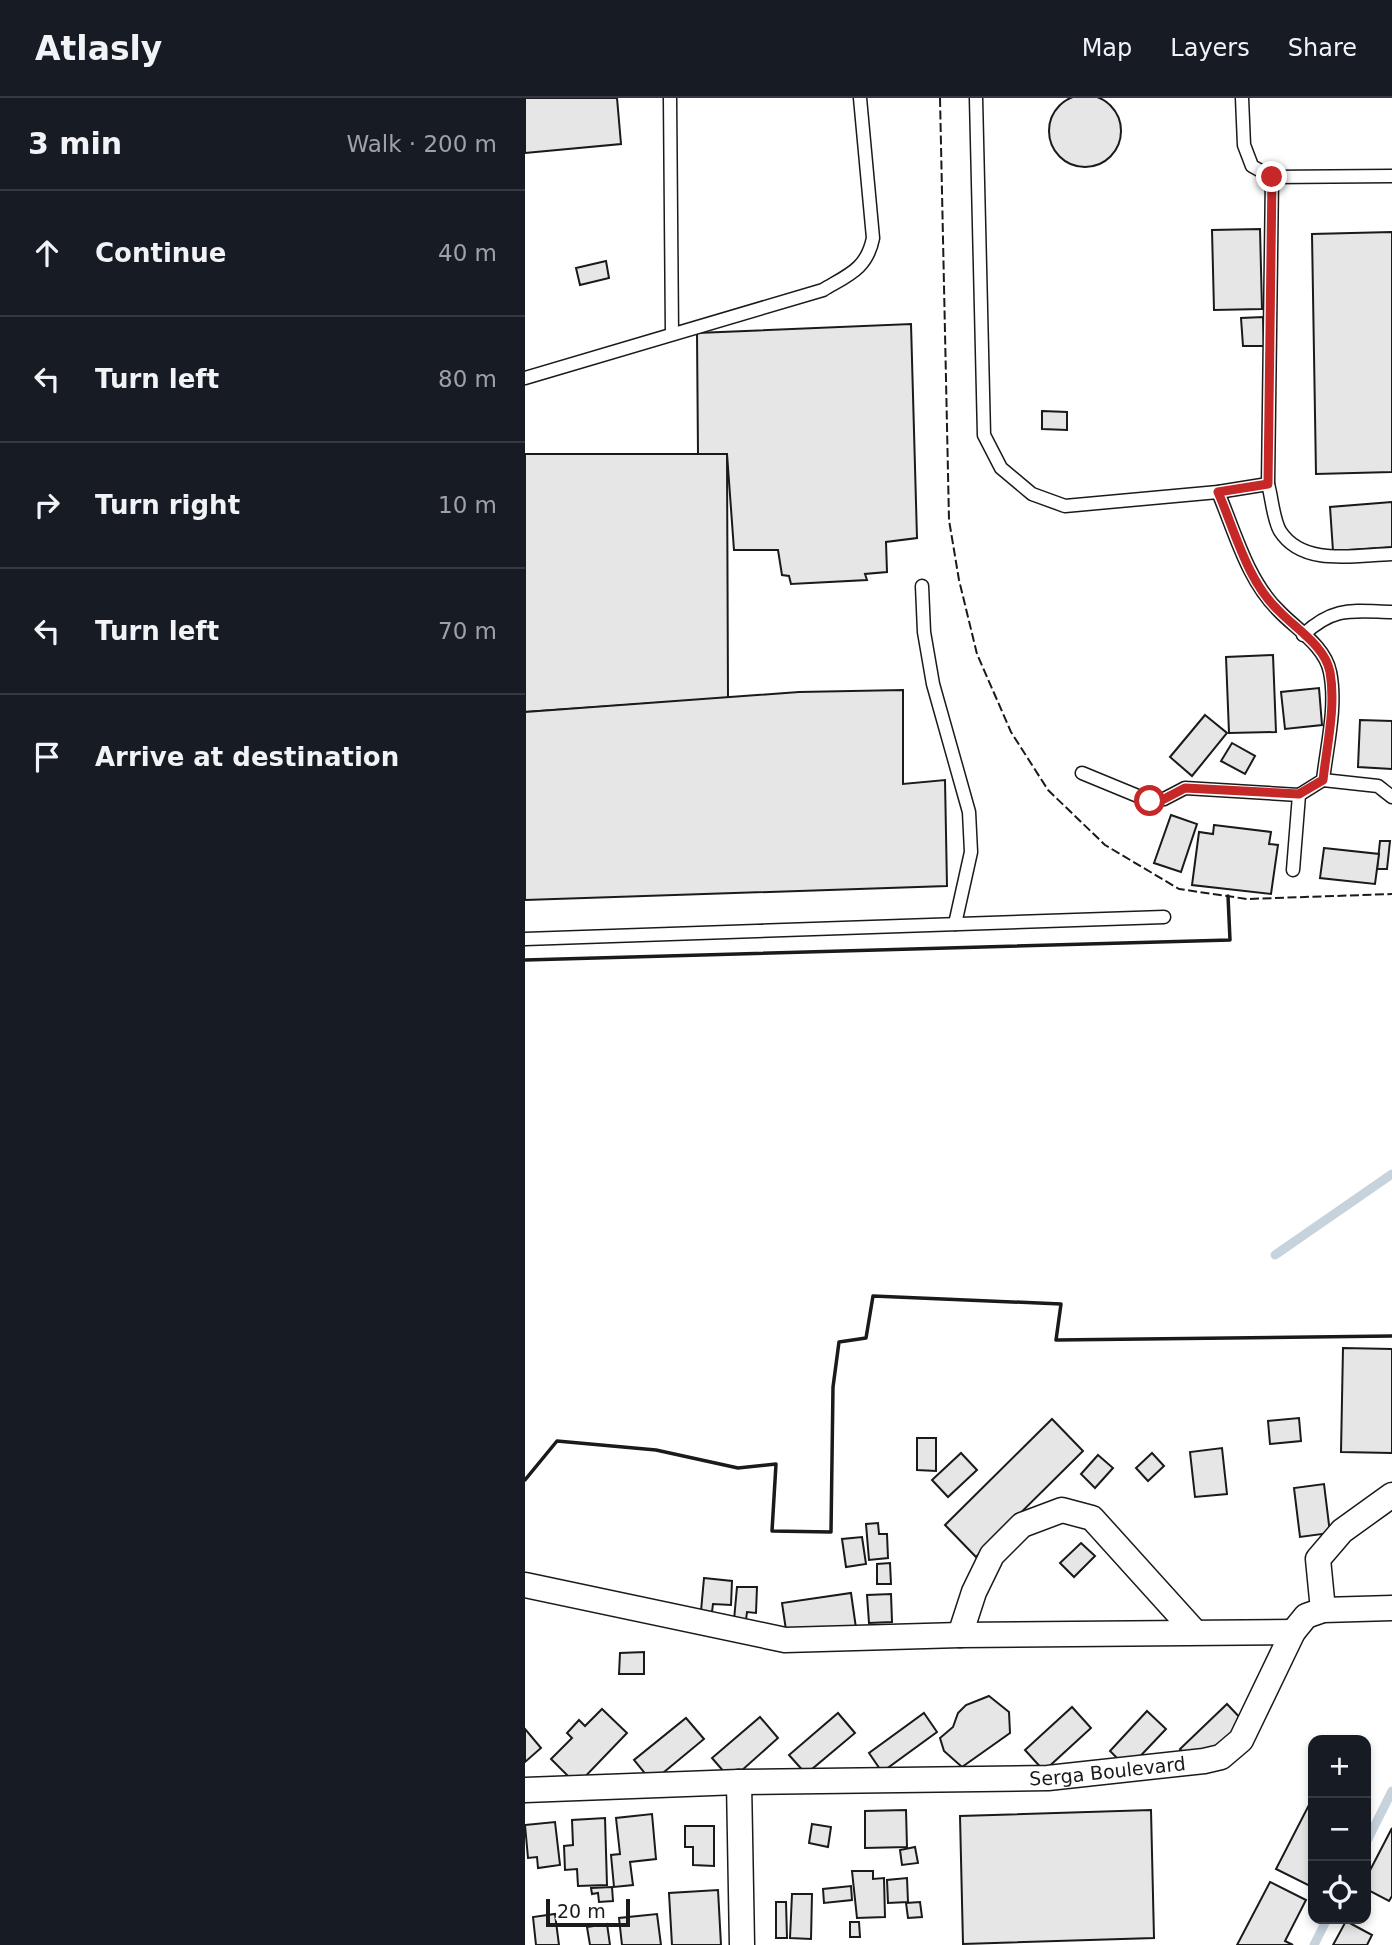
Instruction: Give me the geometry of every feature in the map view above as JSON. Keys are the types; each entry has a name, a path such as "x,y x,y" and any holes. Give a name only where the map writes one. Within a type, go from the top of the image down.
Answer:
{"street":[{"path":"1392,1495 1342,1531 1318,1559 1323,1610 1392,1608"},
{"path":"960,1635 974,1591 992,1555 1022,1525 1062,1510 1092,1518 1195,1632"},
{"path":"525,1585 785,1640 960,1635 1293,1632"},
{"name":"Serga Boulevard","path":"525,1790 739,1782 1048,1778 1204,1761 1221,1757 1241,1740 1293,1632 1306,1616 1323,1610"},
{"path":"739,1782 742,1945"}],"lane":[{"path":"670,98 672,334"},
{"path":"525,378 823,290 857,270 870,253 873,237 860,98"},
{"path":"976,98 984,435 1001,468 1032,494 1065,506 1218,492 1268,484"},
{"path":"1242,98 1244,145 1252,166 1272,177 1392,176"},
{"path":"1272,177 1268,484 1279,530 1296,549 1323,556 1392,554"},
{"path":"1218,492 1255,580 1276,609 1322,652 1330,670 1332,696 1323,780"},
{"path":"922,586 923,632 933,684 969,812 971,852 955,924"},
{"path":"1303,635 1318,621 1330,615 1354,611 1392,612"},
{"path":"1082,773 1150,801 1164,799 1185,788 1299,794 1323,780 1378,786 1392,797"},
{"path":"1293,870 1299,794"},
{"path":"525,939 1164,917"}],"building":[{"path":"1078,95 1092,95 1111,105 1121,124 1121,138 1111,157 1092,167 1078,167 1059,157 1049,138 1049,124 1059,105"},
{"path":"525,98 617,98 621,144 525,153"},
{"path":"1260,229 1262,309 1214,310 1212,230"},
{"path":"1392,232 1392,472 1316,474 1312,234"},
{"path":"606,261 609,278 580,285 576,268"},
{"path":"1263,317 1264,346 1243,346 1241,318"},
{"path":"911,324 917,538 886,542 887,572 865,574 867,580 791,584 789,576 782,575 778,550 734,550 727,454 698,454 697,333"},
{"path":"1042,411 1067,412 1067,430 1042,429"},
{"path":"525,454 727,454 728,698 525,712"},
{"path":"1392,502 1392,547 1333,551 1330,507"},
{"path":"1273,655 1276,732 1229,733 1226,657"},
{"path":"1319,688 1322,725 1285,729 1281,692"},
{"path":"903,690 903,784 945,780 947,886 525,900 525,712 799,692"},
{"path":"1205,715 1227,733 1192,776 1170,757"},
{"path":"1360,720 1392,721 1392,769 1358,767"},
{"path":"1232,743 1255,756 1245,774 1221,761"},
{"path":"1171,815 1197,824 1181,872 1154,863"},
{"path":"1214,825 1271,832 1269,844 1278,845 1271,894 1192,885 1199,832 1213,834"},
{"path":"1380,841 1390,841 1387,869 1377,869"},
{"path":"1324,848 1379,854 1375,884 1320,878"},
{"path":"1343,1348 1392,1349 1392,1453 1341,1452"},
{"path":"1299,1418 1301,1441 1270,1444 1268,1421"},
{"path":"1052,1419 1083,1451 976,1557 945,1525"},
{"path":"917,1438 936,1438 936,1471 917,1470"},
{"path":"1222,1448 1227,1494 1195,1497 1190,1452"},
{"path":"961,1453 977,1470 948,1497 932,1480"},
{"path":"1152,1453 1164,1466 1148,1481 1136,1468"},
{"path":"1098,1455 1113,1468 1095,1488 1081,1474"},
{"path":"1324,1484 1330,1533 1300,1537 1294,1488"},
{"path":"878,1523 879,1534 887,1534 888,1558 869,1560 866,1524"},
{"path":"862,1537 866,1564 846,1567 842,1539"},
{"path":"1081,1543 1095,1556 1074,1577 1060,1563"},
{"path":"890,1563 891,1584 877,1584 877,1564"},
{"path":"704,1578 732,1581 731,1605 713,1604 712,1612 701,1611"},
{"path":"737,1587 757,1587 756,1613 747,1612 746,1620 734,1620"},
{"path":"851,1593 856,1628 787,1637 782,1603"},
{"path":"891,1594 892,1622 869,1623 867,1595"},
{"path":"644,1652 644,1674 619,1674 620,1653"},
{"path":"989,1696 1009,1712 1010,1733 962,1767 944,1751 940,1738 953,1727 958,1713 966,1705"},
{"path":"1227,1704 1246,1724 1209,1759 1190,1760 1180,1749"},
{"path":"1072,1707 1091,1728 1044,1771 1025,1750"},
{"path":"602,1709 627,1733 577,1785 551,1759 572,1738 567,1733 579,1720 585,1726"},
{"path":"1147,1711 1166,1729 1128,1769 1110,1751"},
{"path":"838,1713 855,1733 806,1774 789,1755"},
{"path":"924,1713 937,1732 882,1772 869,1753"},
{"path":"760,1717 778,1738 731,1780 712,1758"},
{"path":"686,1718 704,1739 652,1782 634,1760"},
{"path":"525,1729 541,1748 525,1762"},
{"path":"1308,1807 1308,1885 1276,1869"},
{"path":"906,1810 907,1847 865,1848 865,1811"},
{"path":"1151,1810 1154,1938 963,1944 960,1816"},
{"path":"652,1814 656,1859 630,1862 633,1885 614,1887 611,1855 620,1854 616,1818"},
{"path":"605,1818 607,1885 578,1886 577,1869 565,1870 564,1846 573,1845 572,1820"},
{"path":"555,1822 560,1865 538,1868 537,1857 528,1858 525,1825"},
{"path":"812,1824 831,1827 828,1847 809,1843"},
{"path":"685,1826 714,1826 714,1866 693,1865 693,1847 685,1847"},
{"path":"1392,1828 1392,1896 1389,1901 1371,1892 1371,1868"},
{"path":"915,1847 918,1863 902,1865 900,1850"},
{"path":"852,1871 873,1871 873,1879 884,1878 885,1917 857,1918"},
{"path":"907,1878 908,1902 888,1903 887,1880"},
{"path":"1270,1882 1306,1900 1285,1941 1293,1945 1237,1945"},
{"path":"851,1886 852,1900 824,1903 823,1889"},
{"path":"612,1887 613,1901 599,1902 598,1893 592,1894 591,1888"},
{"path":"718,1890 721,1945 672,1945 669,1893"},
{"path":"792,1894 812,1894 811,1939 790,1938"},
{"path":"776,1902 786,1902 787,1938 776,1938"},
{"path":"920,1902 922,1917 908,1918 906,1903"},
{"path":"555,1914 559,1945 536,1945 533,1917"},
{"path":"657,1914 661,1945 622,1945 619,1918"},
{"path":"850,1922 859,1922 860,1937 850,1937"},
{"path":"607,1924 610,1945 590,1945 587,1927"},
{"path":"1344,1924 1352,1924 1372,1935 1367,1945 1333,1945"}],"waterway":[{"path":"1275,1255 1392,1174"},
{"path":"1371,1833 1392,1791"},
{"path":"1314,1945 1324,1924"}],"fence":[{"path":"940,98 949,520 959,580 977,654 1011,732 1048,790 1105,845 1179,889 1247,899 1392,894"}],"wall":[{"path":"525,960 1230,940 1228,896"},
{"path":"525,1480 557,1441 656,1450 738,1468 776,1464 772,1531 831,1532 833,1387 839,1342 866,1338 873,1296 1061,1304 1056,1340 1392,1336"}],"route":[{"path":"1150,801 1164,799 1185,788 1299,794 1323,780 1332,696 1330,670 1322,652 1276,609 1255,580 1218,492 1268,484 1272,177"}]}
